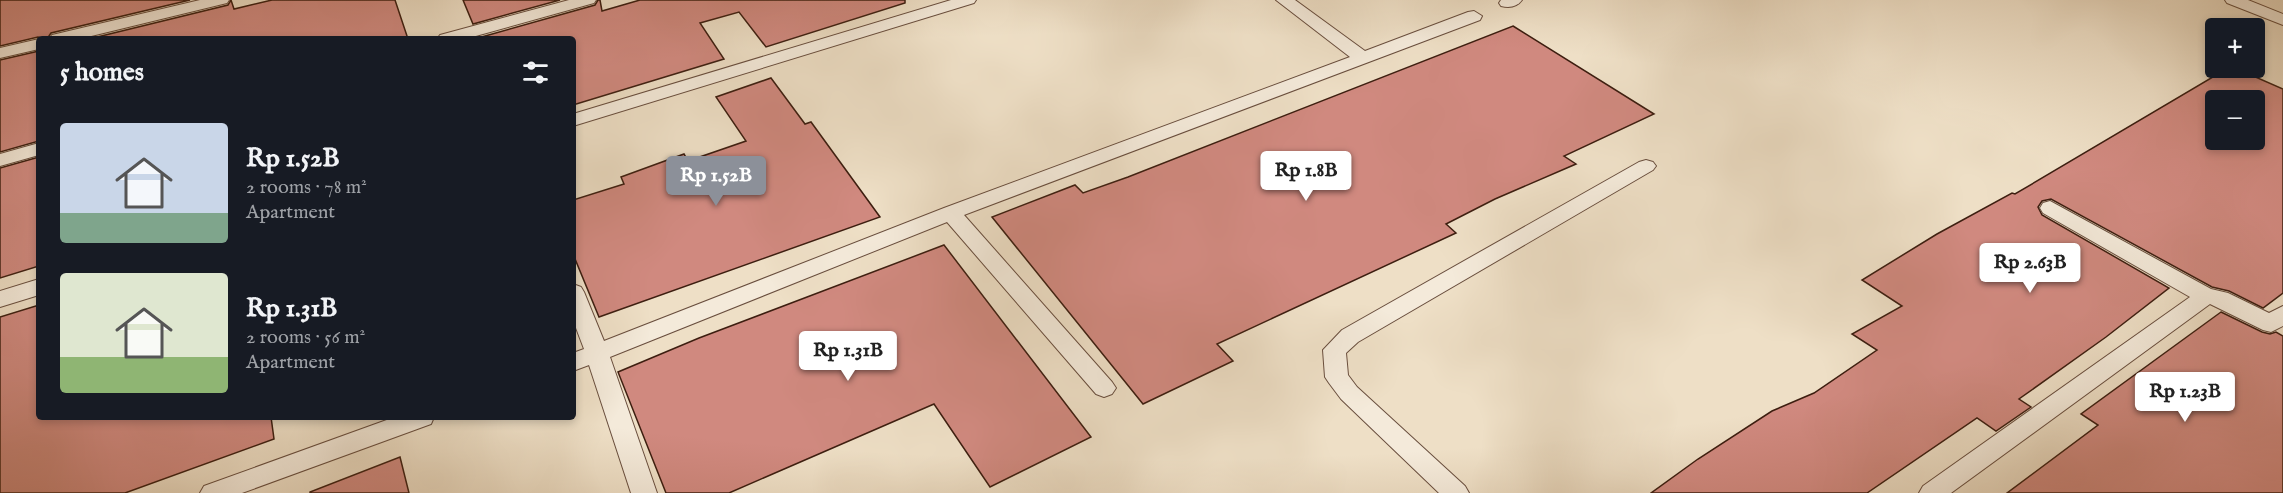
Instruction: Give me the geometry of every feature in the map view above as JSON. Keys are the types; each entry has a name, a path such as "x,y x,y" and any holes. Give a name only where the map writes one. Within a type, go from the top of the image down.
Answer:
{"lane":[{"path":"71,36 221,0"},
{"path":"473,35 588,0"},
{"path":"576,119 968,0"},
{"path":"1284,0 1364,59"},
{"path":"2233,0 2283,20"},
{"path":"582,358 951,213 1474,16"},
{"path":"0,53 36,45"},
{"path":"0,160 36,150"},
{"path":"1456,493 1349,393 1337,377 1334,350 1350,336 1646,166"},
{"path":"2050,208 2206,296 2220,298 2279,323"},
{"path":"951,213 1104,388"},
{"path":"0,299 36,288"},
{"path":"1932,493 2206,296"},
{"path":"576,314 582,358 644,493"},
{"path":"213,493 414,420"}],"building":[{"path":"0,0 190,0 51,33 49,36 36,36 0,46"},
{"path":"231,0 234,9 272,0 395,0 407,36 101,36 228,5"},
{"path":"463,0 560,0 473,24"},
{"path":"600,0 602,11 640,0 905,0 905,3 766,47 739,12 700,23 724,59 576,104 576,36 485,36 595,5"},
{"path":"1513,26 1654,114 1564,156 1576,164 1495,199 1446,224 1456,233 1217,344 1233,361 1143,404 992,217 1075,185 1083,193 1128,177"},
{"path":"36,52 36,142 0,152 0,60"},
{"path":"771,78 805,124 811,122 880,217 599,317 576,261 576,199 624,184 621,177 684,154 688,161 746,141 716,97"},
{"path":"2211,78 2258,78 2283,89 2283,293 2263,308 2229,291 2212,287 2051,199 2042,201 2038,207 2042,215 2169,288 2106,337 2019,399 2031,407 1996,431 1977,418 1867,493 1651,493 1772,411 1814,393 1877,350 1852,334 1902,306 1862,280 1937,234 2012,193 2015,194"},
{"path":"36,158 36,267 0,278 0,168"},
{"path":"944,245 1091,437 990,487 934,404 729,493 666,493 618,372 699,338"},
{"path":"36,306 36,420 271,420 274,439 125,493 0,493 0,317"},
{"path":"2221,312 2262,332 2270,334 2276,332 2283,336 2283,493 2007,493 2098,425 2081,414"},
{"path":"400,457 409,493 310,493 310,492"}]}
